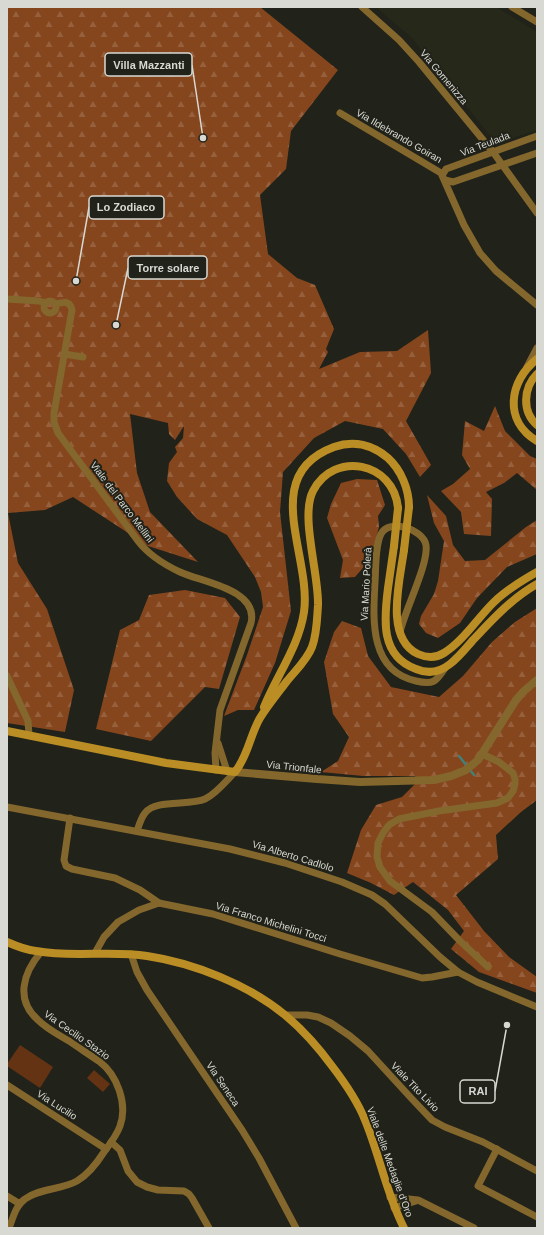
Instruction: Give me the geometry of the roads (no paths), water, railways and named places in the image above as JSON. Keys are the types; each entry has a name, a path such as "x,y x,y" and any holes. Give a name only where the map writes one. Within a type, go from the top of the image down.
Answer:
{"main road":[{"path":"537,359 526,369 519,380 515,389 514,406 522,428 528,435 537,441"},
{"path":"537,374 530,383 526,398 529,415 537,425"},
{"path":"231,772 244,756 250,738 300,630 304,611 305,591 293,516 294,487 300,471 316,456 342,444 352,443 368,446 381,453 395,466 406,487 409,507 397,611 397,623 400,634 406,645 420,655 432,657 443,654 456,643 499,598 512,587 537,572"},
{"path":"261,717 304,661 313,642 317,619 318,593 309,528 309,510 311,496 316,487 324,478 337,469 350,466 361,466 375,471 387,482 396,494 398,508 385,615 386,634 391,648 401,661 416,669 428,672 445,668 458,657 506,606 522,593 537,584"},
{"name":"Via Trionfale","path":"7,731 166,763 231,772"},
{"name":"Viale delle Medaglie d'Oro","path":"7,942 26,949 41,952 131,954 172,961 245,989 285,1015 299,1027 320,1050 352,1092 369,1130 394,1208 404,1228"}],"street":[{"name":"Via Gomenizza","path":"362,7 412,54 493,152 537,213"},
{"path":"512,7 537,22"},
{"name":"Via Ildebrando Goiran","path":"340,113 436,169 444,177"},
{"name":"Via Teulada","path":"444,177 446,169 537,136"},
{"path":"444,177 453,182 537,153"},
{"path":"444,177 464,225 480,253 496,271 537,305"},
{"name":"Viale del Parco Mellini","path":"7,299 39,301 46,303 51,301 55,304 66,302 70,304 71,314 54,415 55,428 63,441 140,544 147,551 180,572 231,591 240,597 251,609 251,623 219,714 215,757 216,770"},
{"name":"Viale del Parco Mellini","path":"46,303 44,308 46,312 50,313 56,310 55,304"},
{"path":"526,369 537,348"},
{"path":"64,354 83,357"},
{"name":"Via Mario Polerà","path":"400,634 423,564 426,546 423,538 416,532 406,528 393,527 386,528 382,532 378,547 374,621 379,649 383,658 392,670 411,680 426,683 434,682 445,668"},
{"path":"7,676 28,721 30,735"},
{"name":"Via Trionfale","path":"231,772 317,780 360,782 434,780 466,770 472,765 482,754 516,700 537,680"},
{"name":"Viale del Parco Mellini","path":"217,740 231,772"},
{"path":"482,754 499,762 508,768 512,773 515,779 515,784 513,791 508,798 497,803 399,818 389,825 383,834 378,843 377,857 380,867 390,881 432,912 488,967"},
{"path":"137,831 143,815 148,810 158,806 203,800 214,792 231,772"},
{"name":"Via Alberto Cadlolo","path":"7,807 251,854 302,868 342,882 366,892 389,908 440,957 458,972 477,982 537,1007"},
{"path":"70,818 64,860 66,866 72,869 114,878 140,890 159,903"},
{"path":"94,953 104,936 118,922 139,910 159,903"},
{"name":"Via Franco Michelini Tocci","path":"159,903 213,914 422,978 458,972"},
{"name":"Via Cecilio Stazio","path":"20,1204 31,1196 72,1184 88,1173 100,1159 112,1140 120,1125 122,1112 119,1090 112,1074 100,1062 38,1020 26,1004 24,992 26,976 32,964 41,952"},
{"name":"Via Seneca","path":"131,954 137,972 145,986 242,1130 259,1158 296,1228"},
{"name":"Viale Tito Livio","path":"285,1015 313,1016 331,1023 360,1044 432,1120 445,1127 477,1139 537,1171"},
{"name":"Via Lucilio","path":"7,1085 106,1149"},
{"path":"112,1140 120,1150 129,1173 140,1184 158,1190 179,1191 189,1194 208,1228"},
{"path":"497,1149 478,1186 537,1217"},
{"path":"7,1196 20,1204 9,1228"},
{"path":"390,1196 418,1200 474,1228"},
{"path":"394,1208 418,1200"}],"waterway":[{"path":"459,756 474,775"}],"place":[{"name":"Villa Mazzanti","path":"203,138"},
{"name":"Lo Zodiaco","path":"76,281"},
{"name":"Torre solare","path":"116,325"},
{"name":"RAI","path":"507,1025"}]}
